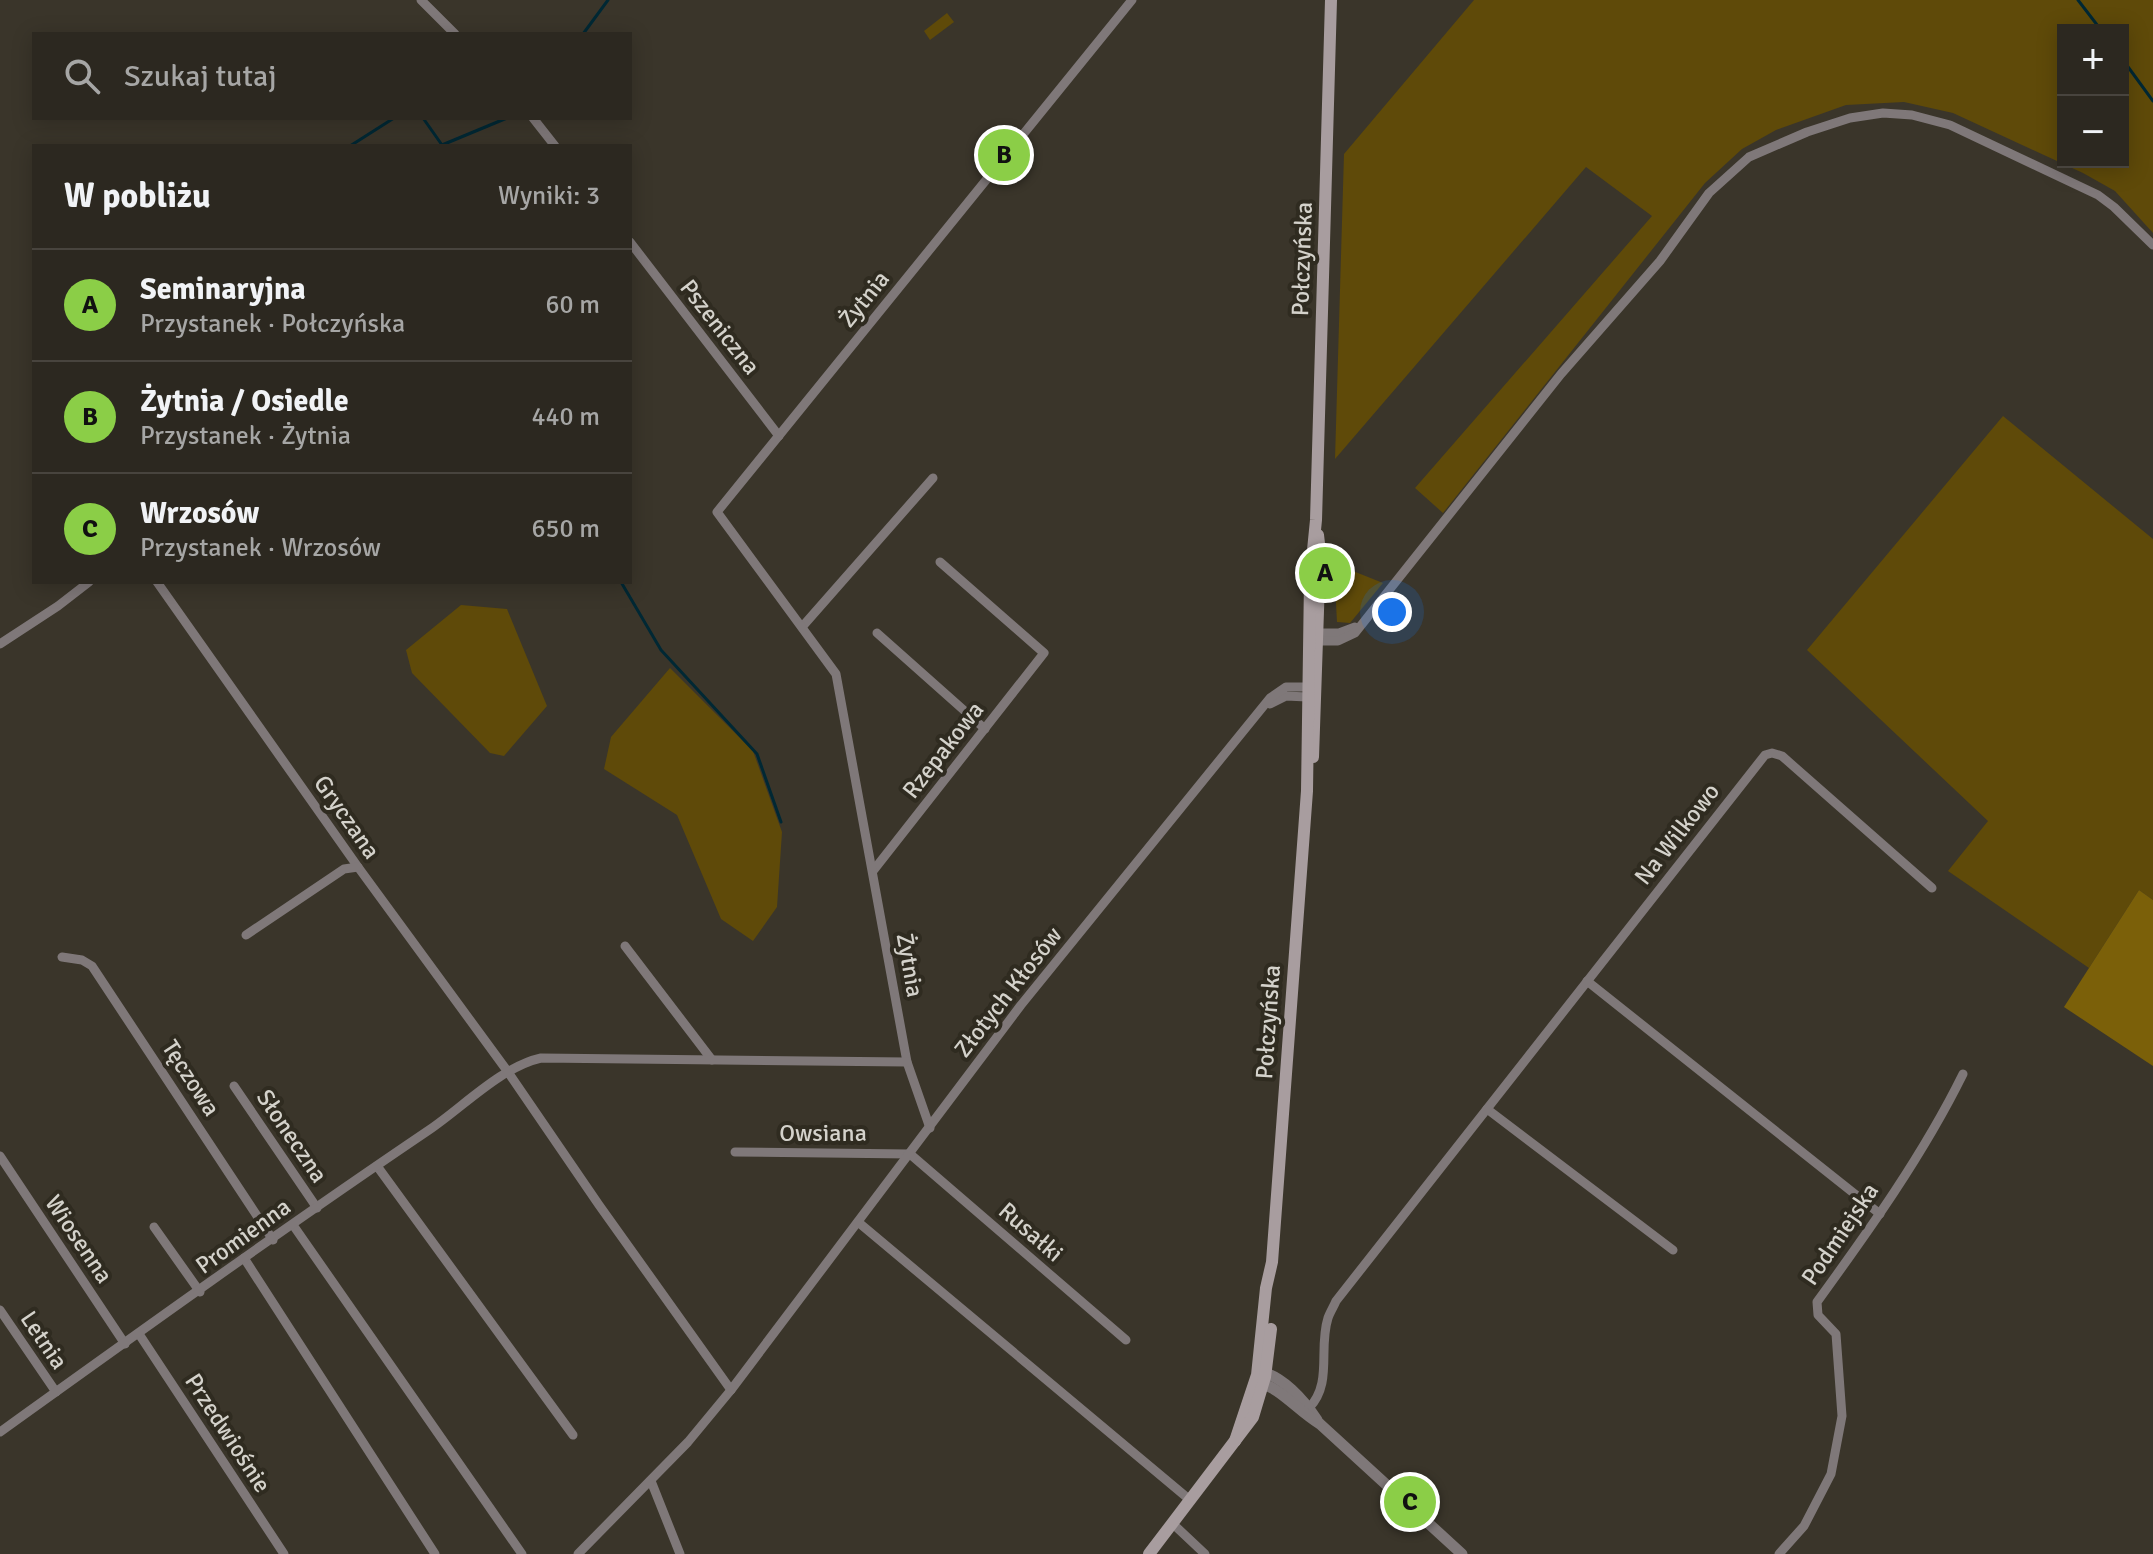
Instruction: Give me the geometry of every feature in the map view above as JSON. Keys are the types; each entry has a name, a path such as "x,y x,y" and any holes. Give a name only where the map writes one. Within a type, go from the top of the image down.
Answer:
{"main road":[{"name":"Połczyńska","path":"1149,1554 1235,1441 1261,1377 1307,786 1315,637 1311,552 1316,520 1331,0"}],"street":[{"path":"421,0 453,32"},
{"name":"Żytnia","path":"930,1128 907,1062 836,674 717,512 1132,0"},
{"path":"1315,637 1358,626 1561,374 1660,261 1709,193 1737,166 1757,153 1850,118 1883,113 1931,119 1950,125 2098,195 2153,245"},
{"path":"535,120 553,144"},
{"name":"Pszeniczna","path":"632,245 779,436"},
{"path":"802,627 933,478"},
{"name":"Rzepakowa","path":"873,871 1044,653 940,562"},
{"path":"0,644 86,584"},
{"name":"Gryczana","path":"158,584 731,1390"},
{"path":"877,633 985,729"},
{"name":"Złotych Kłosów","path":"578,1554 688,1442 731,1390 1021,1005 1270,698 1286,687 1310,692"},
{"name":"Na Wilkowo","path":"1309,1408 1322,1390 1325,1334 1336,1301 1765,755 1772,753 1782,756 1932,888"},
{"path":"246,935 344,869 358,867"},
{"path":"625,946 712,1060"},
{"name":"Tęczowa","path":"62,957 82,960 92,966 101,978 273,1240"},
{"path":"1587,981 1880,1214"},
{"path":"508,1072 523,1062 541,1058 907,1062"},
{"name":"Promienna","path":"0,1432 508,1072"},
{"name":"Podmiejska","path":"1779,1554 1804,1526 1831,1474 1842,1416 1836,1334 1818,1315 1817,1302 1880,1214 1941,1118 1963,1074"},
{"name":"Słoneczna","path":"234,1086 317,1208"},
{"path":"1487,1109 1673,1250"},
{"name":"Owsiana","path":"735,1152 910,1154"},
{"name":"Rusałki","path":"910,1154 1126,1340"},
{"name":"Wiosenna","path":"0,1156 125,1344"},
{"path":"377,1166 573,1435"},
{"path":"858,1222 1190,1500"},
{"path":"293,1225 522,1554"},
{"path":"154,1227 200,1292"},
{"path":"244,1258 435,1554"},
{"name":"Letnia","path":"0,1310 56,1392"},
{"name":"Przedwiośnie","path":"139,1334 284,1554"},
{"path":"1261,1377 1276,1377 1309,1408 1320,1424"},
{"path":"1261,1377 1320,1424 1462,1554"},
{"path":"651,1481 680,1554"},
{"path":"1172,1523 1205,1554"}],"shaded area":[{"path":"1474,0 2153,0 2153,233 2115,191 2072,168 2129,168 2129,24 2057,24 2057,161 1953,113 1904,102 1846,105 1776,130 1742,149 1705,183 1443,513 1415,488 1652,216 1586,167 1335,459 1344,154"},
{"path":"947,13 954,22 930,40 924,31"},
{"path":"2003,416 2153,539 2153,900 2139,890 2089,968 1948,871 1988,821 1807,650"},
{"path":"1348,569 1383,583 1350,623 1337,622 1335,585"},
{"path":"461,605 507,609 547,706 504,756 490,753 412,673 406,650"},
{"path":"670,668 753,751 782,832 777,907 753,941 721,919 677,815 604,769 611,737"},
{"path":"2139,890 2153,900 2153,1066 2064,1007"}],"waterway":[{"path":"584,32 608,0"},
{"path":"2078,0 2096,24"},
{"path":"2129,68 2153,101"},
{"path":"353,144 391,120"},
{"path":"424,120 441,144"},
{"path":"444,144 502,120"},
{"path":"622,584 661,650 757,754 781,822"}],"place":[{"name":"Żytnia / Osiedle","path":"1004,155"},
{"name":"Seminaryjna","path":"1325,573"},
{"name":"Wrzosów","path":"1410,1502"}]}
